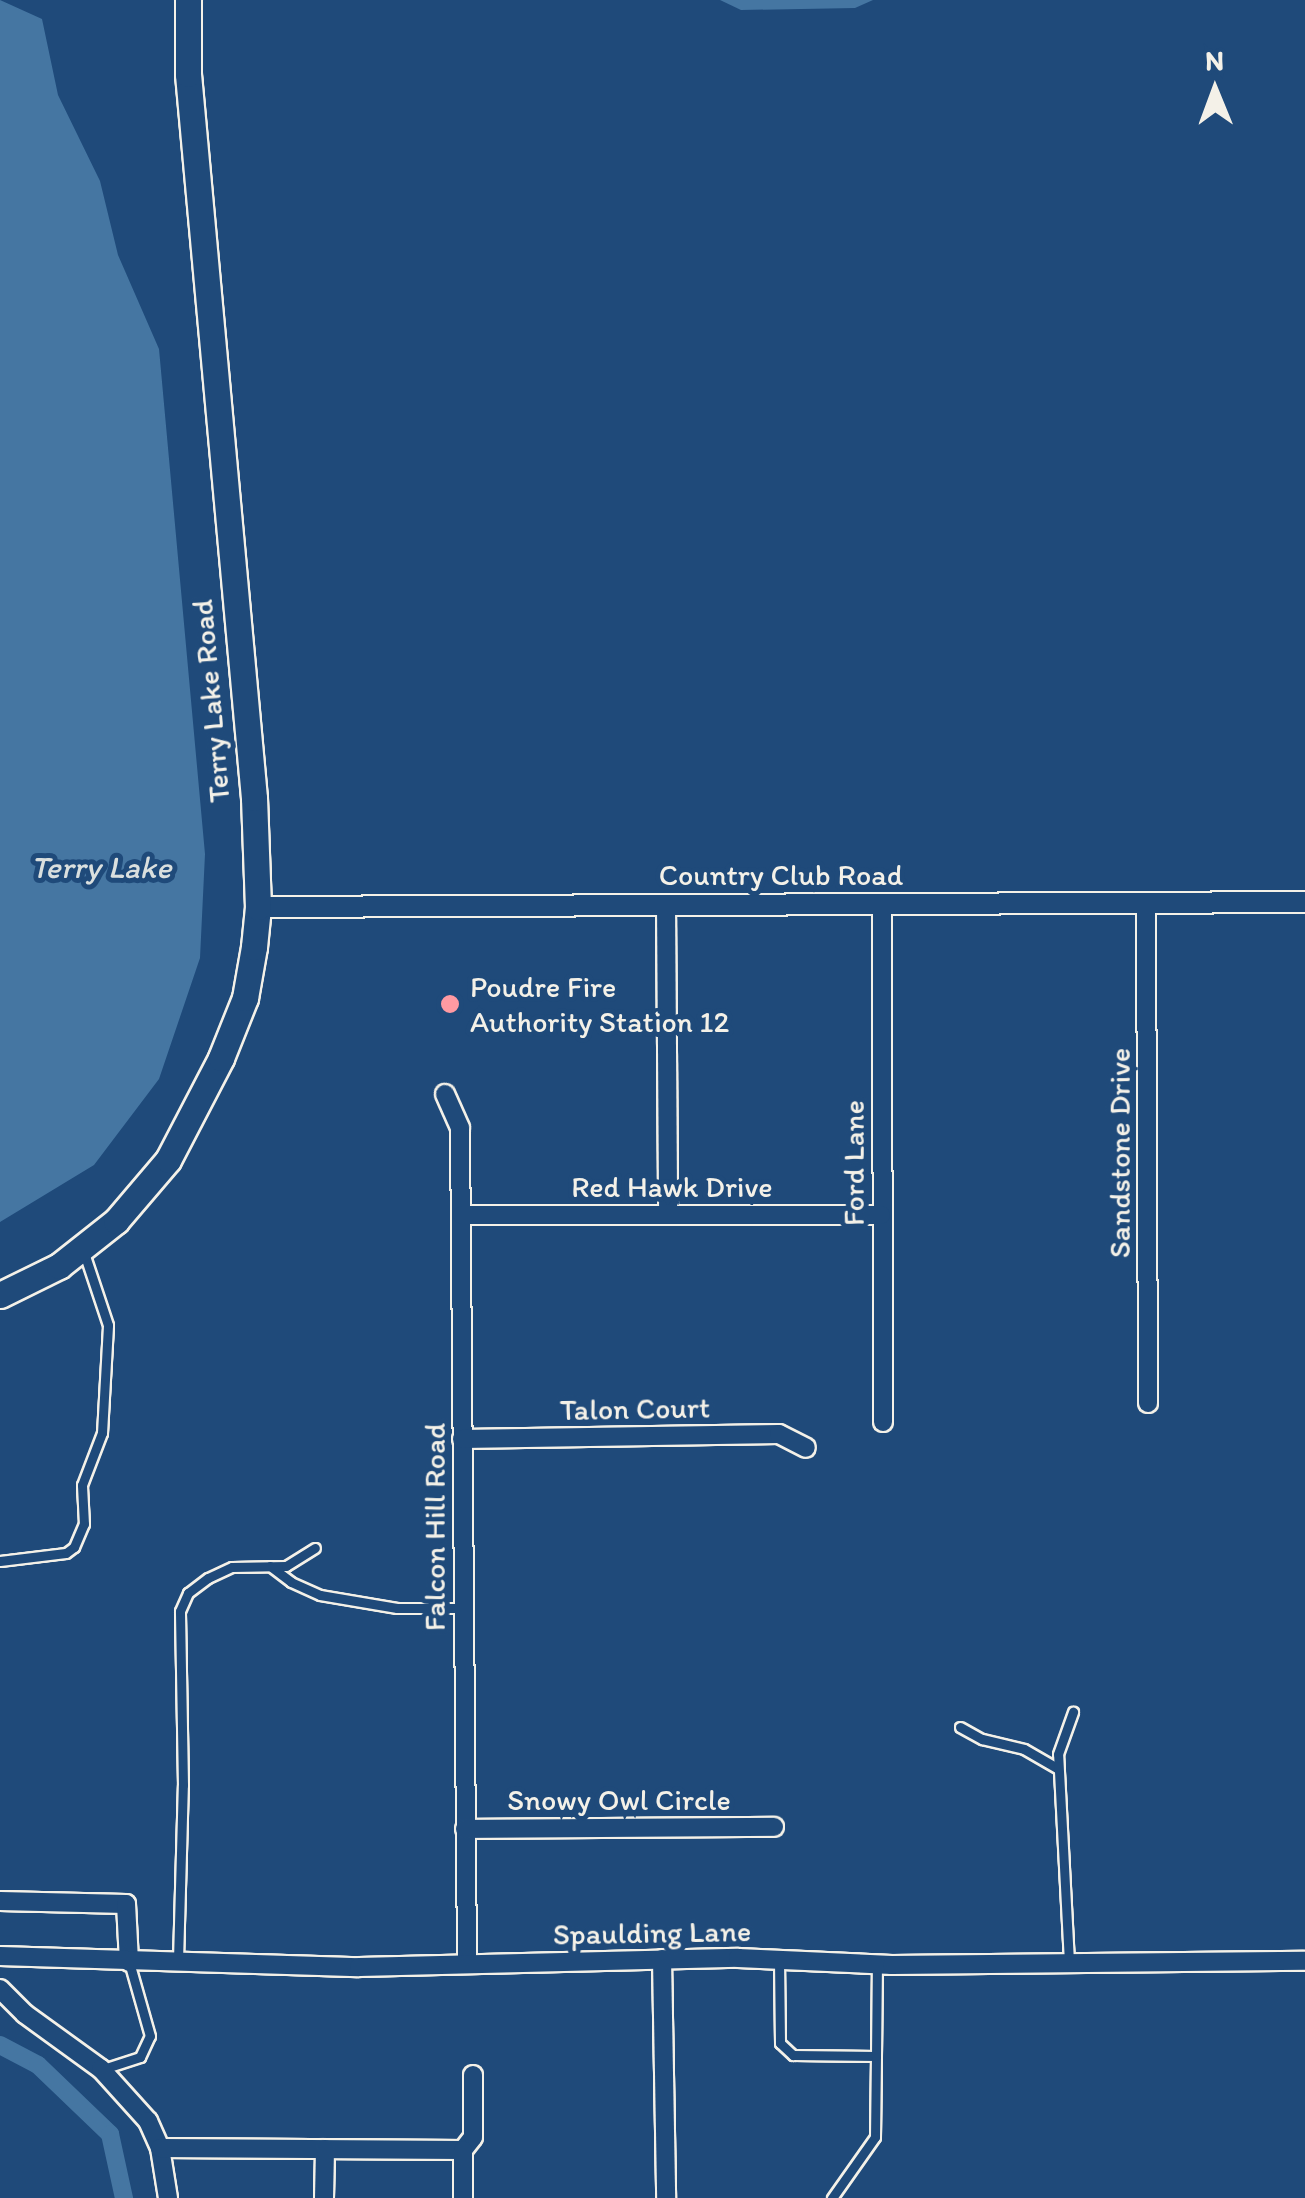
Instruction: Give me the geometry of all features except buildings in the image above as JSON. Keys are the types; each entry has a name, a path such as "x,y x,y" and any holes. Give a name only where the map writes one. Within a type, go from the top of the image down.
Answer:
{"main road":[{"name":"Terry Lake Road","path":"0,1295 59,1266 116,1221 168,1160 200,1105 244,998 258,907 254,798 188,74 188,0"}],"street":[{"name":"Country Club Road","path":"258,907 1305,902"},
{"name":"Sandstone Drive","path":"1146,903 1148,1403"},
{"name":"Ford Lane","path":"882,904 882,1422"},
{"path":"666,905 668,1214"},
{"name":"Falcon Hill Road","path":"445,1094 460,1128 467,1963"},
{"name":"Red Hawk Drive","path":"462,1215 882,1215"},
{"name":"Talon Court","path":"462,1439 779,1434 806,1448"},
{"name":"Snowy Owl Circle","path":"465,1829 774,1827"},
{"path":"0,1901 126,1904 130,1962"},
{"name":"Spaulding Lane","path":"0,1956 359,1966 662,1959 877,1964 1305,1961"},
{"path":"662,1959 666,2198"},
{"path":"0,1989 19,2009 100,2070 148,2122 160,2148 168,2198"},
{"path":"463,2198 463,2150 473,2138 473,2075"},
{"path":"160,2148 463,2150"},
{"path":"324,2198 325,2149"}],"lane":[{"path":"0,1561 66,1553 74,1547 84,1524 82,1485 102,1433 108,1325 82,1248"},
{"path":"178,1963 183,1786 180,1611 188,1593 208,1578 232,1568 300,1561 315,1548"},
{"path":"270,1566 291,1582 320,1595 397,1608 463,1608"},
{"path":"1069,1962 1058,1754 1073,1712"},
{"path":"960,1727 1024,1749 1058,1769"},
{"path":"778,1960 780,2043 792,2055 876,2056"},
{"path":"100,2070 140,2056 150,2036 130,1962"},
{"path":"832,2198 874,2138 877,1964"}],"water":[{"name":"Terry Lake","path":"0,0 42,19 58,95 100,181 118,255 159,349 205,854 200,958 159,1079 94,1165 0,1222"},
{"path":"720,0 873,0 855,8 741,10"}],"waterway":[{"path":"0,2045 38,2065 110,2134 124,2198"}],"place":[{"name":"Poudre Fire Authority Station 12","path":"450,1004"}]}
